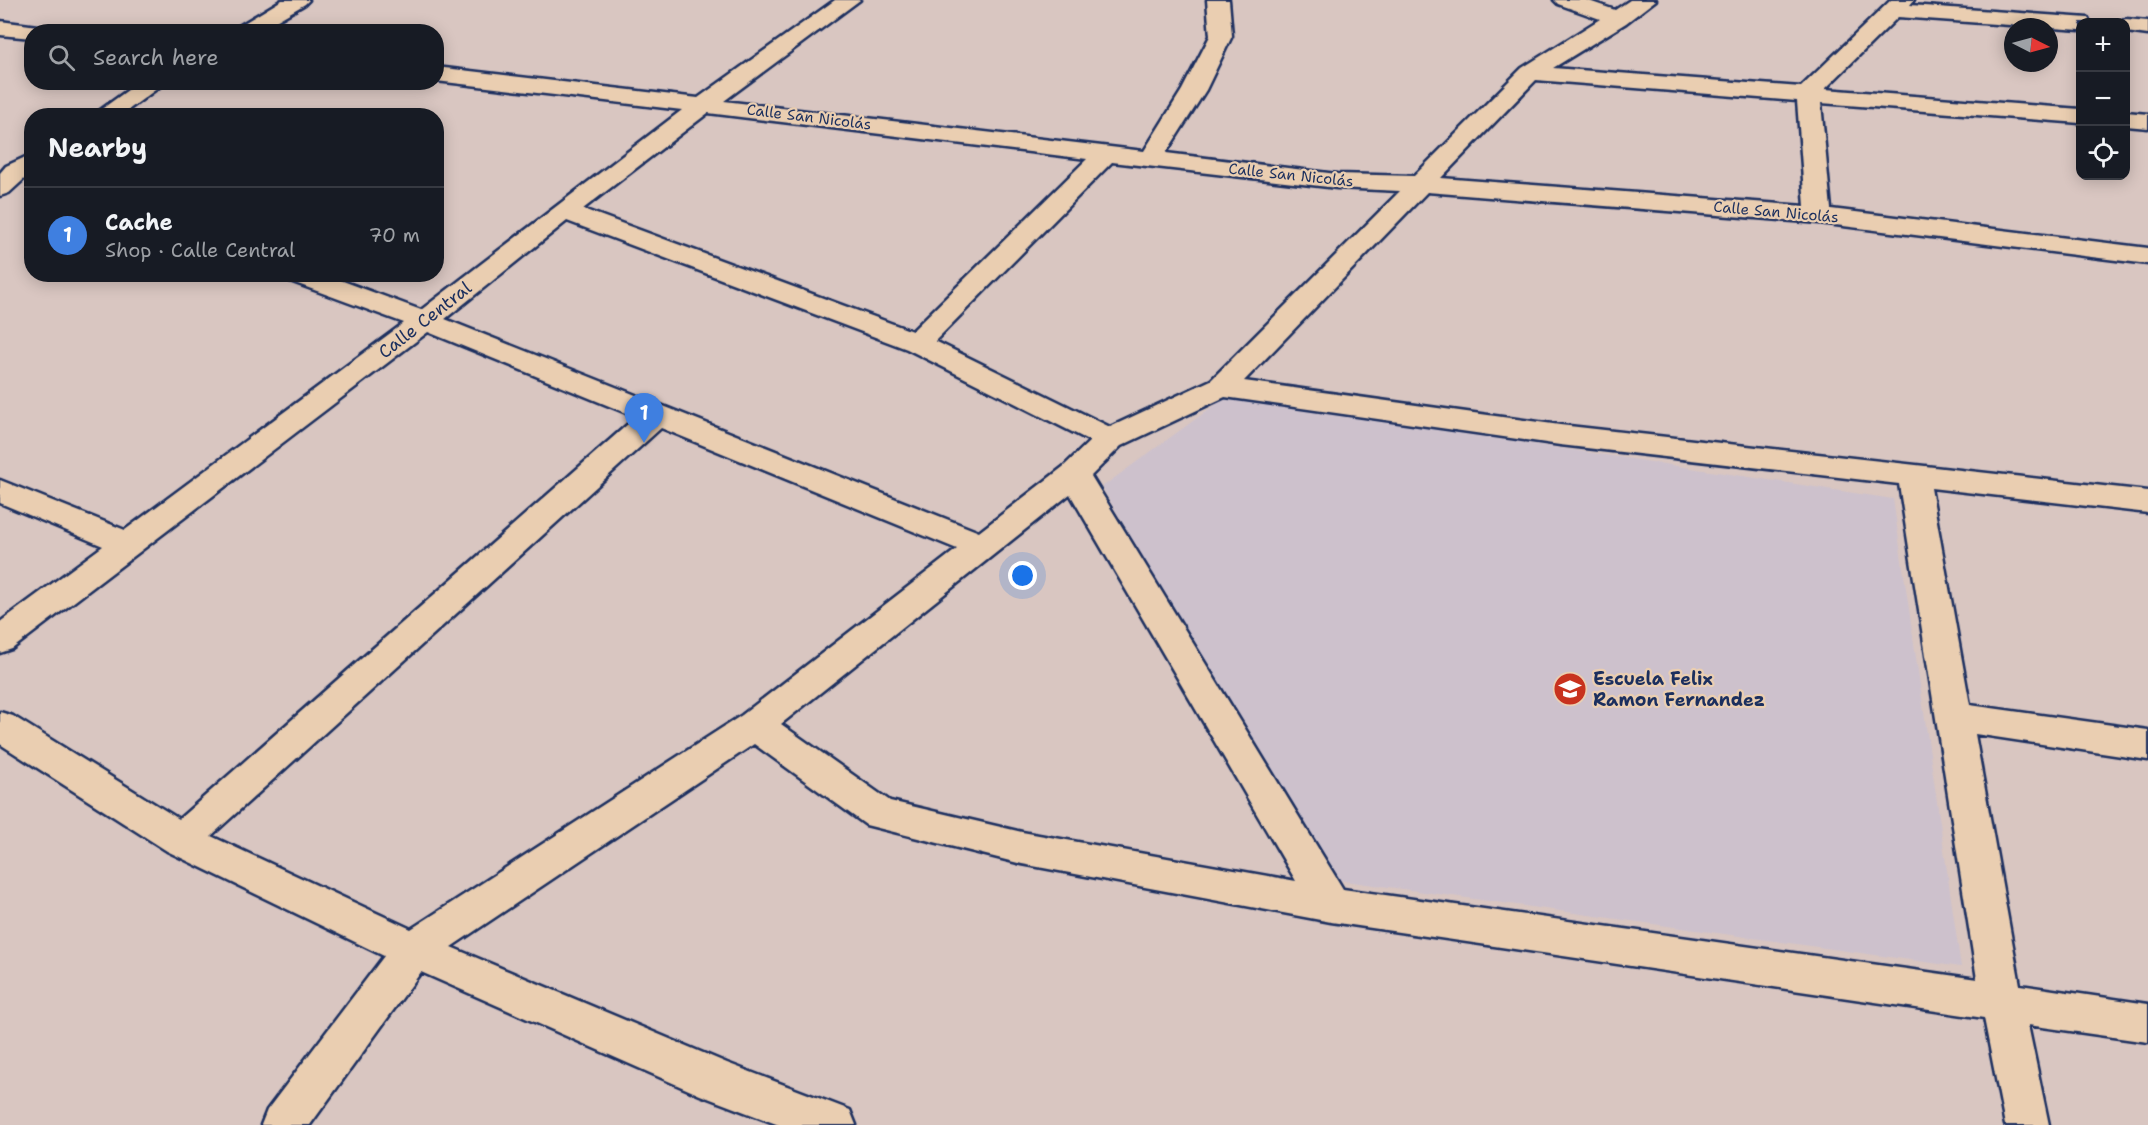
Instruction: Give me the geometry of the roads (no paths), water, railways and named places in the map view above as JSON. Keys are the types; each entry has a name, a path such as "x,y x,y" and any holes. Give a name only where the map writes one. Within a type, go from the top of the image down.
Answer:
{"street":[{"path":"254,24 298,0"},
{"name":"Calle Central","path":"0,640 425,321 705,104 849,0"},
{"path":"1150,160 1194,90 1221,36 1218,0"},
{"path":"1565,0 1618,18"},
{"path":"283,1125 413,950 755,725 1074,474 1110,439 1221,387 1530,73 1645,0"},
{"path":"1808,93 1899,5 2076,23"},
{"path":"2130,26 2148,28"},
{"path":"0,28 24,31"},
{"path":"1530,73 2076,116"},
{"name":"Calle San Nicolás","path":"444,75 705,104 1105,155 1337,181 1420,184 1819,215 2148,256"},
{"path":"115,108 143,90"},
{"path":"1808,93 1819,215"},
{"path":"2130,119 2148,121"},
{"path":"917,343 1105,155"},
{"path":"564,211 917,343 1110,439"},
{"path":"319,282 425,321 982,546"},
{"path":"1221,387 1560,435 2148,502"},
{"path":"181,840 656,416"},
{"path":"1074,474 1331,905"},
{"path":"1913,476 2002,1000 2027,1125"},
{"path":"0,491 129,544"},
{"path":"1953,717 2148,745"},
{"path":"755,725 880,814 1022,848 1331,905 2002,1000 2148,1023"},
{"path":"0,726 181,840 413,950 716,1080 834,1125"}],"place":[{"name":"Cache","path":"644,443"},
{"name":"Escuela Felix Ramon Fernandez","path":"1570,689"}]}
